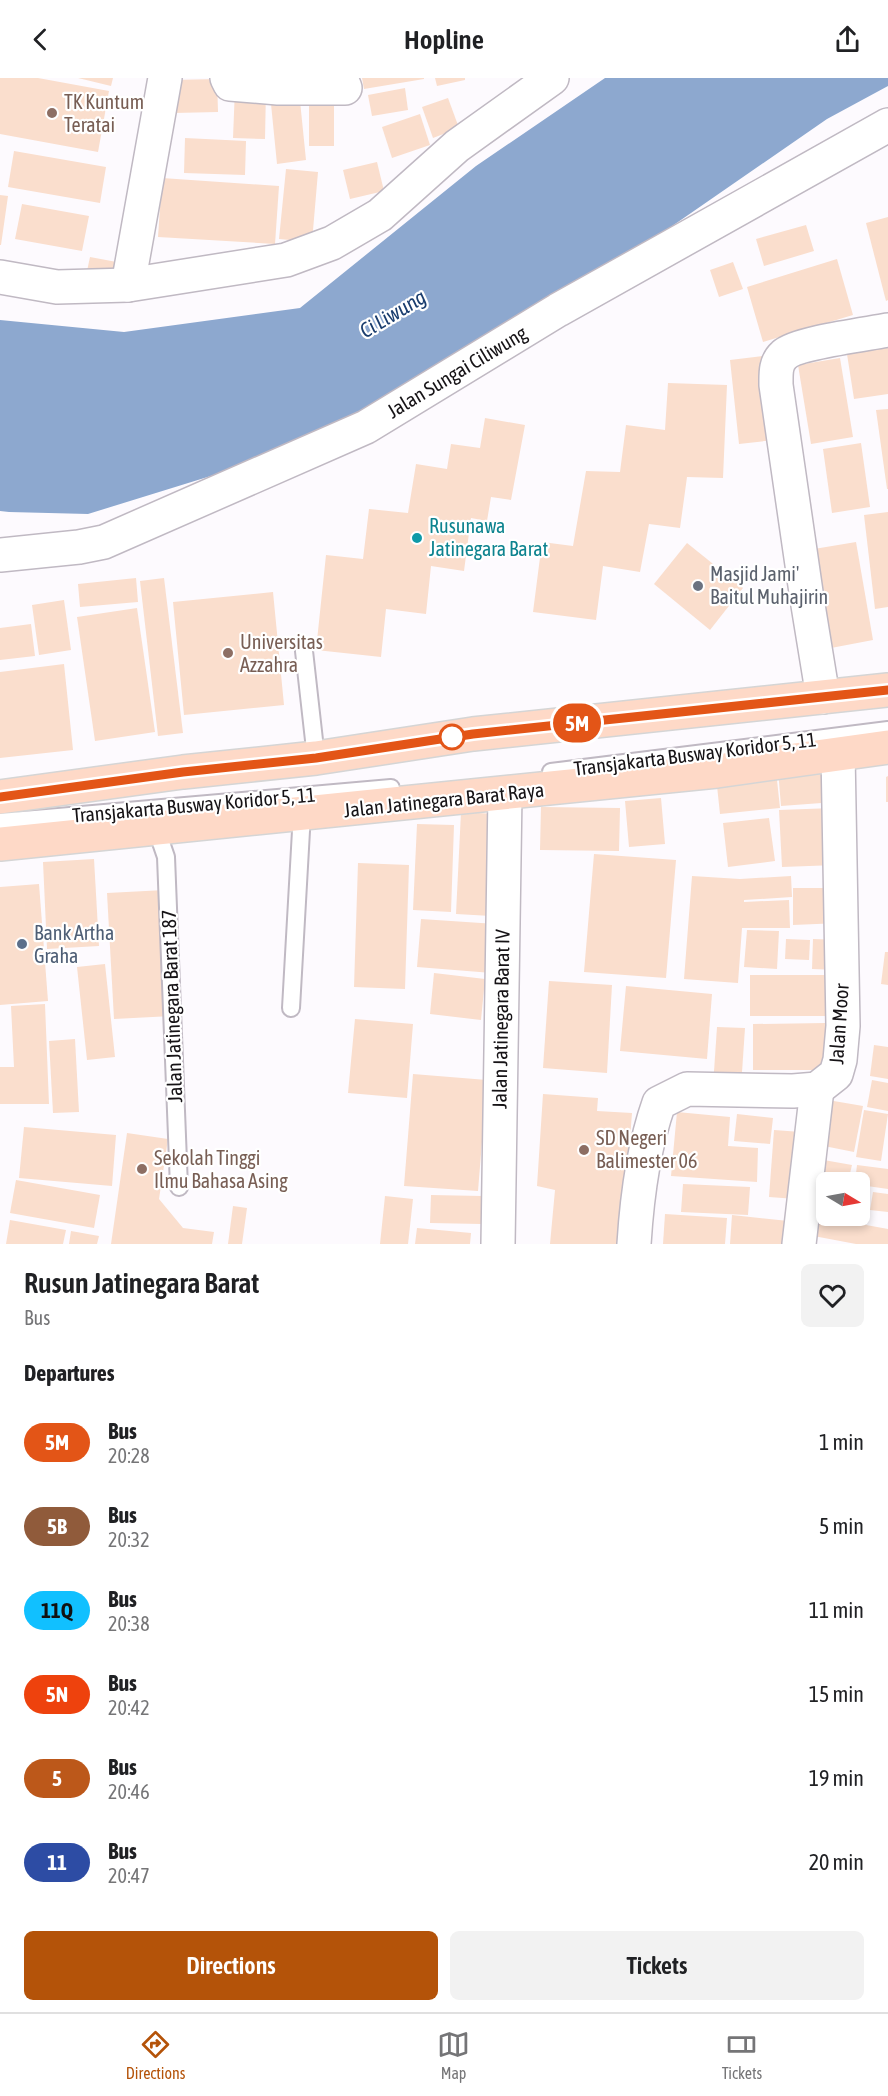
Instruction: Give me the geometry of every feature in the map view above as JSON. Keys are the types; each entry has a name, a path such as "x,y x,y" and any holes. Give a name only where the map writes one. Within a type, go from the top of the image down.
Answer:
{"main road":[{"path":"0,797 183,772 316,758 473,734 888,690"},
{"name":"Jalan Jatinegara Barat Raya","path":"0,844 717,771 888,747"}],"street":[{"path":"128,285 165,78"},
{"path":"227,78 230,84 278,88 343,83"},
{"path":"0,277 57,287 128,285 286,260 332,243 380,215 457,146 552,78"},
{"name":"Jalan Sungai Ciliwung","path":"0,555 79,547 104,542 366,427 558,310 888,125"},
{"path":"823,697 805,588 776,385 776,370 786,352 888,330"},
{"name":"Jalan Moor","path":"634,1244 636,1209 648,1135 659,1102 687,1089 793,1091 817,1089 836,1074 840,1060 843,1026 838,753"},
{"name":"Jalan Jatinegara Barat IV","path":"498,1244 505,794"},
{"path":"800,1244 817,1089"}],"lane":[{"path":"304,651 316,758"},
{"name":"Transjakarta Busway Koridor 5, 11","path":"0,822 484,780 888,730"},
{"path":"291,1008 302,813"},
{"name":"Jalan Jatinegara Barat 187","path":"156,828 166,857 179,1187"}],"water":[{"name":"Ci Liwung","path":"605,78 888,78 888,86 827,119 665,231 436,374 279,455 88,514 0,511 0,320 124,332 300,308 476,166"}],"building":[{"name":"TK Kuntum Teratai","path":"0,78 38,78 109,91 98,152 0,134"},
{"path":"78,78 113,78 111,86"},
{"path":"362,78 424,78 424,79 364,89"},
{"path":"435,78 465,78 465,80 437,86"},
{"path":"217,79 218,112 174,113 173,80"},
{"path":"235,88 266,89 265,139 233,138"},
{"path":"405,88 408,110 372,116 368,95"},
{"path":"299,91 306,160 277,164 270,94"},
{"path":"309,95 334,95 334,146 309,146"},
{"path":"448,98 459,128 433,138 422,107"},
{"path":"420,114 430,145 392,158 382,127"},
{"path":"185,138 246,141 245,175 184,173"},
{"path":"14,151 106,167 100,203 8,187"},
{"path":"377,162 384,191 350,199 343,170"},
{"path":"286,169 318,172 312,242 279,239"},
{"path":"162,178 279,186 275,244 158,237"},
{"path":"0,195 8,196 1,245 0,245"},
{"path":"22,204 89,216 82,251 15,239"},
{"path":"888,217 888,300 886,301 866,223"},
{"path":"806,225 814,251 764,266 756,239"},
{"path":"90,257 122,263 119,277 87,271"},
{"path":"837,259 853,315 763,342 747,287"},
{"path":"733,262 743,289 719,297 710,270"},
{"path":"888,346 888,394 854,399 847,354"},
{"path":"763,356 774,440 739,444 730,360"},
{"path":"840,358 853,437 811,444 798,365"},
{"name":"Rusunawa Jatinegara Barat","path":"668,383 727,385 723,478 687,477 680,528 649,524 640,572 603,566 596,620 533,612 542,542 573,546 586,471 620,472 626,425 665,430"},
{"path":"888,409 888,489 887,489 876,410"},
{"name":"Rusunawa Jatinegara Barat","path":"485,418 525,425 511,500 491,497 487,521 471,518 464,571 431,566 426,614 386,609 381,657 316,650 326,555 363,559 369,509 408,513 416,464 447,469 451,444 480,448"},
{"path":"861,443 870,507 832,513 823,449"},
{"path":"888,512 888,607 875,609 864,515"},
{"path":"856,542 873,640 831,648 814,549"},
{"name":"Masjid Jami' Baitul Muhajirin","path":"687,543 743,588 710,630 654,584"},
{"path":"136,578 138,602 80,607 78,584"},
{"path":"164,578 183,733 158,736 140,581"},
{"name":"Universitas Azzahra","path":"273,592 284,705 184,715 173,602"},
{"path":"64,600 71,650 39,655 32,605"},
{"path":"137,608 155,732 95,741 77,617"},
{"path":"31,624 35,656 0,660 0,628"},
{"path":"64,664 73,750 0,758 0,672"},
{"path":"832,766 835,802 781,806 778,770"},
{"path":"888,776 888,802 886,802 886,777"},
{"path":"777,780 780,808 720,814 717,786"},
{"path":"661,798 665,844 629,847 625,801"},
{"path":"541,807 620,808 619,851 540,850"},
{"path":"833,808 836,865 782,867 779,810"},
{"path":"461,812 496,814 491,916 456,914"},
{"path":"769,818 775,861 728,867 723,823"},
{"path":"417,824 454,825 451,912 413,910"},
{"path":"594,854 676,860 666,978 584,972"},
{"path":"94,859 99,946 47,949 43,862"},
{"path":"358,863 409,865 405,989 354,987"},
{"path":"692,876 740,879 791,876 792,897 744,900 744,902 789,900 790,928 742,928 738,983 684,979"},
{"name":"Bank Artha Graha","path":"39,884 48,1001 0,1005 0,887"},
{"path":"793,888 839,888 840,923 793,925"},
{"path":"165,890 172,1016 114,1019 107,893"},
{"path":"421,919 496,924 492,973 417,967"},
{"path":"747,930 779,931 777,969 744,967"},
{"path":"786,939 810,940 809,960 785,959"},
{"path":"813,939 841,940 839,970 812,969"},
{"path":"885,952 888,952 888,985 881,984"},
{"path":"105,964 115,1057 87,1060 77,967"},
{"path":"434,973 485,979 481,1020 430,1014"},
{"path":"750,975 833,975 833,1016 750,1016"},
{"path":"549,981 612,985 607,1073 543,1068"},
{"path":"626,986 712,994 707,1059 620,1051"},
{"path":"45,1004 49,1104 0,1104 0,1067 14,1067 11,1006"},
{"path":"355,1019 413,1024 407,1098 348,1093"},
{"path":"825,1023 826,1070 753,1070 753,1024"},
{"path":"717,1027 745,1028 741,1087 713,1086"},
{"path":"75,1039 79,1112 53,1113 49,1041"},
{"path":"874,1045 888,1047 888,1079 870,1076"},
{"path":"413,1074 487,1080 478,1191 404,1186"},
{"path":"872,1080 888,1083 888,1111 867,1107"},
{"name":"SD Negeri Balimester 06","path":"543,1094 598,1098 597,1111 632,1113 622,1244 550,1244 555,1190 537,1186"},
{"path":"822,1099 863,1106 854,1152 814,1144"},
{"path":"864,1110 888,1114 881,1161 856,1157"},
{"path":"677,1112 730,1117 728,1146 758,1148 757,1182 671,1176"},
{"path":"737,1114 773,1118 770,1144 734,1141"},
{"path":"24,1127 116,1135 112,1186 19,1178"},
{"path":"774,1130 801,1132 796,1199 769,1197"},
{"name":"Sekolah Tinggi Ilmu Bahasa Asing","path":"127,1133 168,1139 159,1199 183,1228 214,1232 212,1244 111,1244"},
{"path":"818,1159 852,1165 850,1172 816,1172 816,1177 814,1177"},
{"path":"857,1165 888,1169 888,1189 870,1186 870,1172 856,1172"},
{"path":"16,1180 100,1195 94,1228 10,1213"},
{"path":"811,1183 816,1184 816,1205 808,1203"},
{"path":"683,1184 750,1187 748,1215 681,1212"},
{"path":"873,1192 888,1194 888,1212 870,1210"},
{"path":"431,1195 482,1196 481,1224 430,1223"},
{"path":"385,1196 413,1199 408,1244 380,1244"},
{"path":"233,1206 247,1208 242,1244 228,1244"},
{"path":"665,1214 727,1218 725,1244 663,1244"},
{"path":"806,1214 816,1216 816,1226 870,1226 888,1229 888,1244 856,1244 803,1234"},
{"path":"732,1215 798,1222 797,1244 730,1244"},
{"path":"10,1220 66,1230 63,1244 6,1244"},
{"path":"417,1228 471,1233 470,1244 415,1244"},
{"path":"71,1231 99,1236 97,1244 69,1244"}],"bus line":[{"name":"5M","path":"0,797 183,772 316,758 473,734 888,690"}],"place":[{"name":"TK Kuntum Teratai","path":"52,113"},
{"name":"Rusunawa Jatinegara Barat","path":"417,538"},
{"name":"Masjid Jami' Baitul Muhajirin","path":"698,586"},
{"name":"Universitas Azzahra","path":"228,653"},
{"name":"Bank Artha Graha","path":"22,944"},
{"name":"SD Negeri Balimester 06","path":"584,1150"},
{"name":"Sekolah Tinggi Ilmu Bahasa Asing","path":"142,1169"}]}
